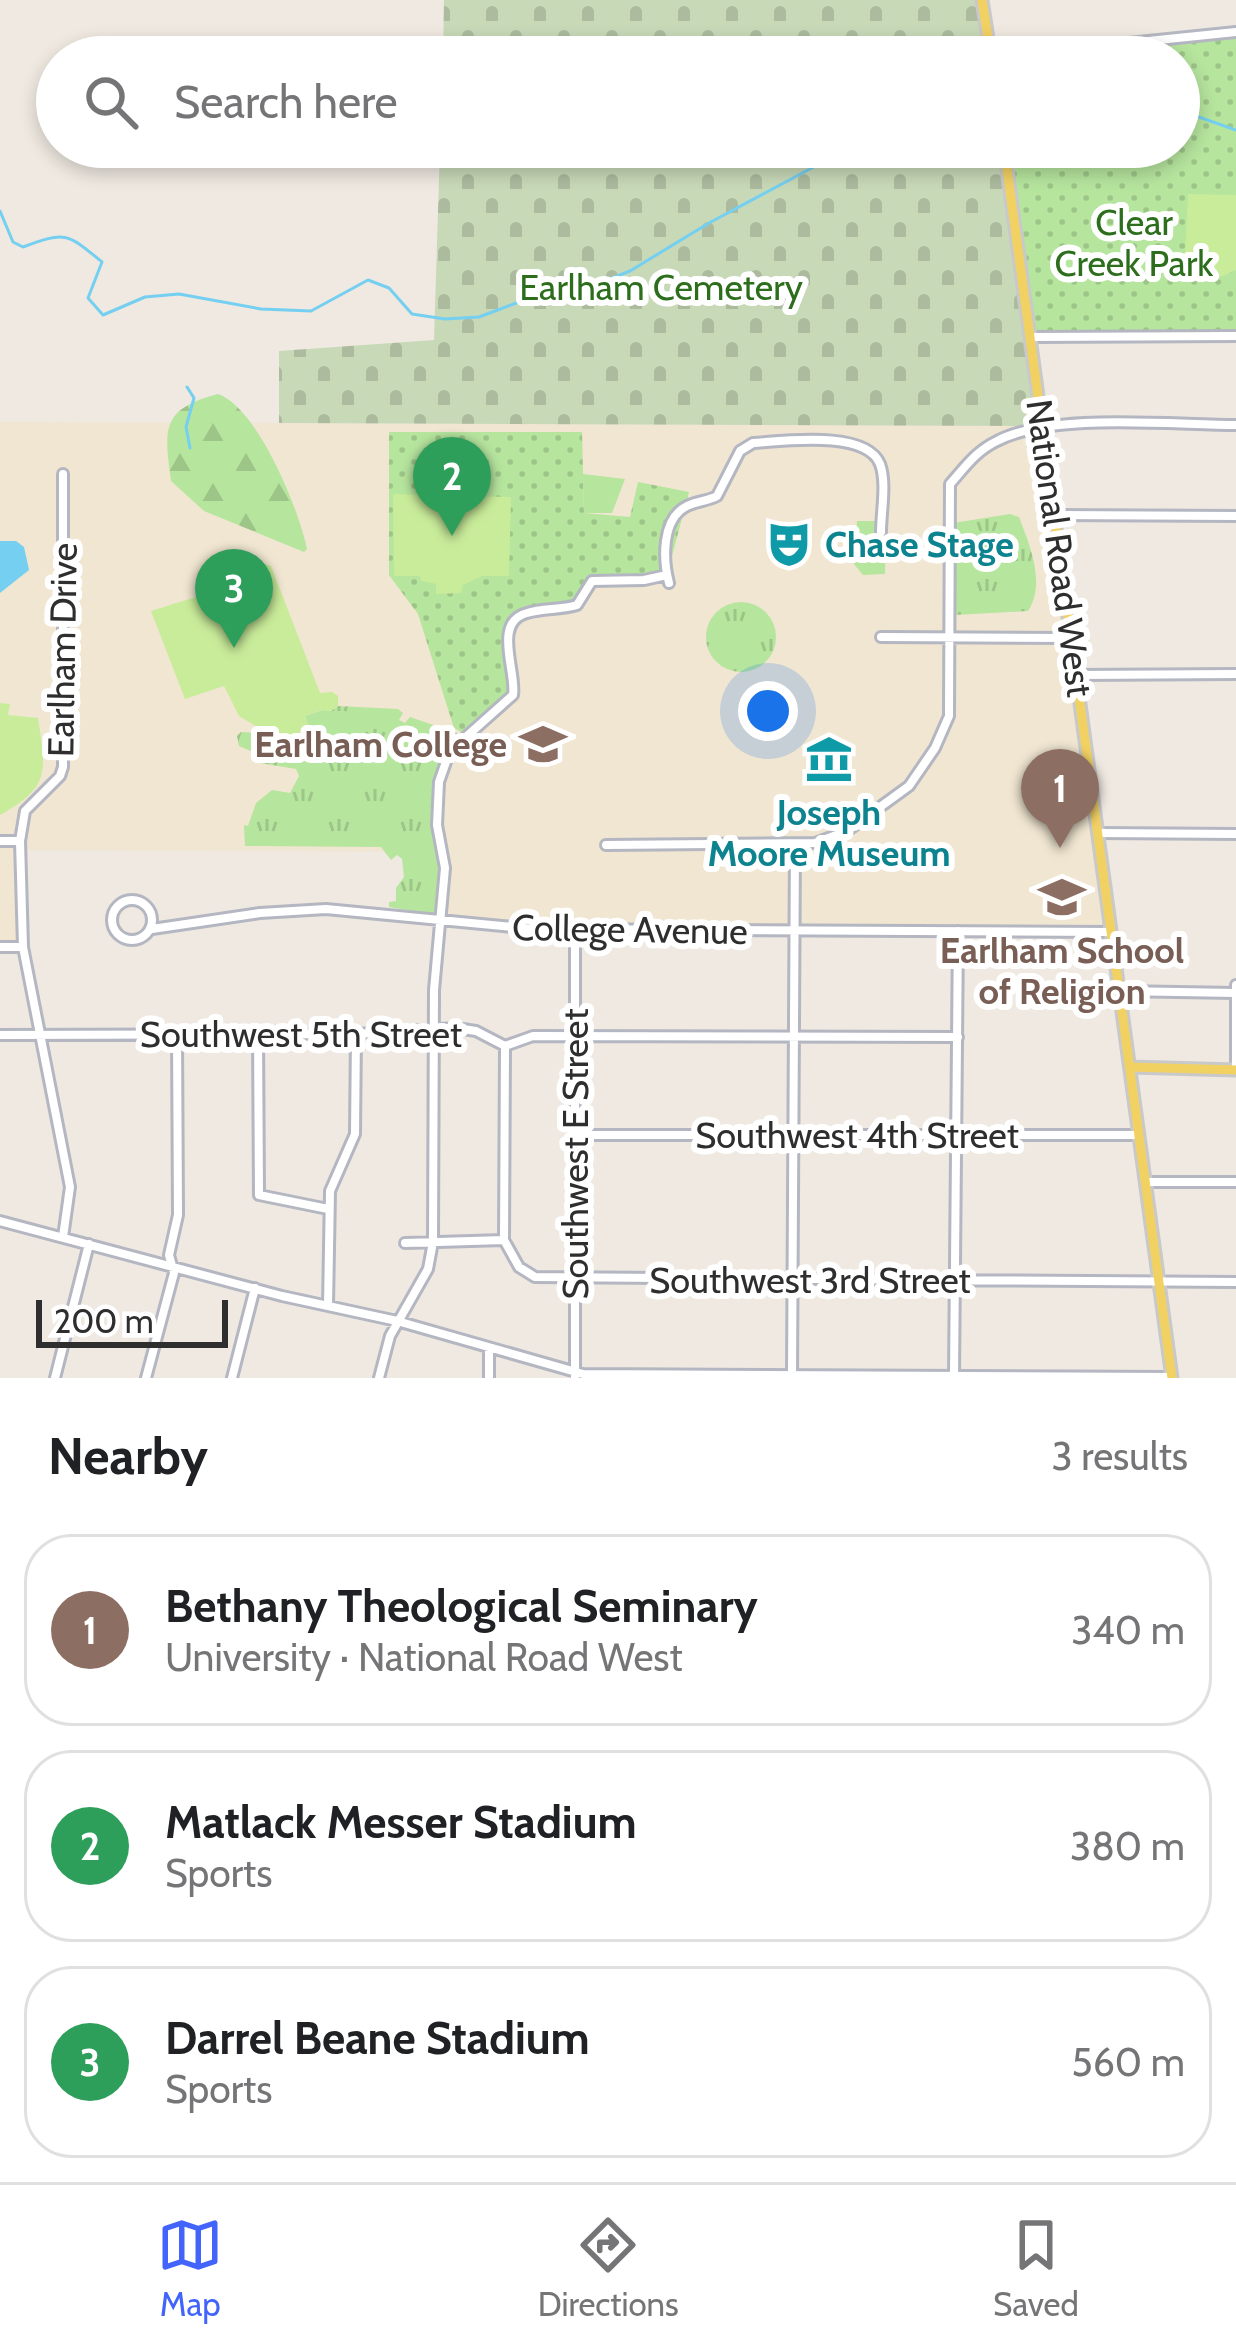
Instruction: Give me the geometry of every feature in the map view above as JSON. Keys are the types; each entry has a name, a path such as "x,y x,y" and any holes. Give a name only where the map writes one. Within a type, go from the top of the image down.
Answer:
{"main road":[{"path":"982,0 988,36"},
{"name":"National Road West","path":"1007,168 1172,1377"},
{"path":"1130,1067 1236,1070"}],"street":[{"path":"1197,36 1236,32"},
{"path":"1031,338 1236,336"},
{"path":"607,845 795,844 847,831 910,786 950,716 950,484 973,456 996,441 1044,426 1236,425"},
{"path":"379,1378 397,1321 428,1269 433,1242 435,972 446,868 437,812 439,782 458,744 513,695 506,640 515,621 524,613 578,605 592,581 668,579 663,558 678,514 685,506 718,496 740,452 753,442 853,442 872,451 882,468 881,532"},
{"name":"Earlham Drive","path":"63,474 63,767 25,812 20,841 23,947 70,1187 63,1237"},
{"path":"1055,515 1236,516"},
{"path":"881,637 1071,638"},
{"path":"1077,675 1236,674"},
{"path":"1098,833 1236,834"},
{"path":"0,841 20,841"},
{"path":"792,1377 795,844"},
{"name":"College Avenue","path":"152,929 150,914 140,903 124,902 113,911 112,926 123,938 133,939 152,929 302,910 368,910 482,926 575,930 1111,932"},
{"name":"Southwest E Street","path":"575,930 575,1375"},
{"path":"954,1376 958,932"},
{"path":"0,947 23,947"},
{"path":"1118,991 1236,989 1236,1070"},
{"name":"Southwest 5th Street","path":"0,1035 470,1029 505,1046 532,1036 958,1037"},
{"path":"146,1378 174,1273 169,1255 178,1215 177,1034"},
{"path":"258,1034 257,1192 328,1209"},
{"path":"328,1306 328,1209 332,1183 355,1134 356,1034"},
{"path":"405,1243 504,1240 505,1046"},
{"name":"Southwest 4th Street","path":"576,1135 1138,1135"},
{"path":"1146,1182 1236,1182"},
{"path":"0,1221 397,1321 575,1375 1172,1377"},
{"name":"Southwest 3rd Street","path":"504,1240 516,1264 545,1279 1236,1282"},
{"path":"55,1378 89,1244"},
{"path":"232,1378 255,1288"},
{"path":"489,1348 489,1378"}],"shaded area":[{"name":"Earlham College","path":"0,422 1044,426 1111,932 534,929 442,919 443,852 25,850 23,947 0,947"}],"green space":[{"path":"444,0 982,0 988,36 443,36"},
{"name":"Clear Creek Park","path":"1236,32 1236,336 1031,337 1007,168 1200,168 1197,36"},
{"name":"Earlham Cemetery","path":"439,168 1007,168 1044,426 279,423 279,351 434,340"},
{"path":"1188,194 1236,195 1236,270 1223,276 1184,276"},
{"path":"218,394 247,418 274,461 302,531 304,552 204,511 171,481 170,423 186,406"},
{"path":"389,432 582,432 584,513 630,517 638,482 689,492 667,575 592,581 577,605 533,613 512,626 508,650 513,695 467,735 454,728 418,614 389,575"},
{"path":"583,474 625,479 612,513 584,513"},
{"path":"393,494 511,497 509,576 482,576 463,585 461,593 436,594 436,584 421,581 420,576 394,576"},
{"path":"1010,514 1019,517 1034,564 1036,589 1028,611 954,615 953,523"},
{"path":"857,521 886,521 885,574 863,575 854,564"},
{"path":"244,557 271,566 320,693 338,696 338,706 331,711 305,716 313,739 276,753 264,731 239,716 224,686 185,699 151,611 199,596 213,566"},
{"path":"741,602 766,612 776,637 766,662 741,672 716,662 706,637 716,612"},
{"path":"0,703 10,704 8,715 38,718 43,765 37,786 0,815"},
{"path":"338,706 398,709 403,713 399,720 405,723 410,717 457,733 459,738 446,757 435,789 441,878 438,911 432,914 389,907 404,877 402,859 397,855 391,860 381,847 245,846 244,825 248,826 256,803 272,790 290,793 299,776 296,769 260,763 260,755 239,746 237,736 241,732 259,735 276,753 313,739 305,716"}],"water":[{"path":"0,541 16,541 24,547 29,570 0,593"}],"waterway":[{"path":"1200,117 1236,130"},
{"path":"0,211 13,242 23,247 66,238 102,262 88,298 103,315 145,297 179,294 261,309 311,311 368,280 389,288 412,314 445,319 479,317 548,291 582,290 630,271 812,168"},
{"path":"187,387 194,398 186,427 190,448"}],"place":[{"name":"Matlack Messer Stadium","path":"452,536"},
{"name":"Chase Stage","path":"789,544"},
{"name":"Darrel Beane Stadium","path":"234,648"},
{"name":"Earlham College","path":"543,744"},
{"name":"Joseph Moore Museum","path":"829,759"},
{"name":"Bethany Theological Seminary","path":"1060,848"},
{"name":"Earlham School of Religion","path":"1062,897"}]}
